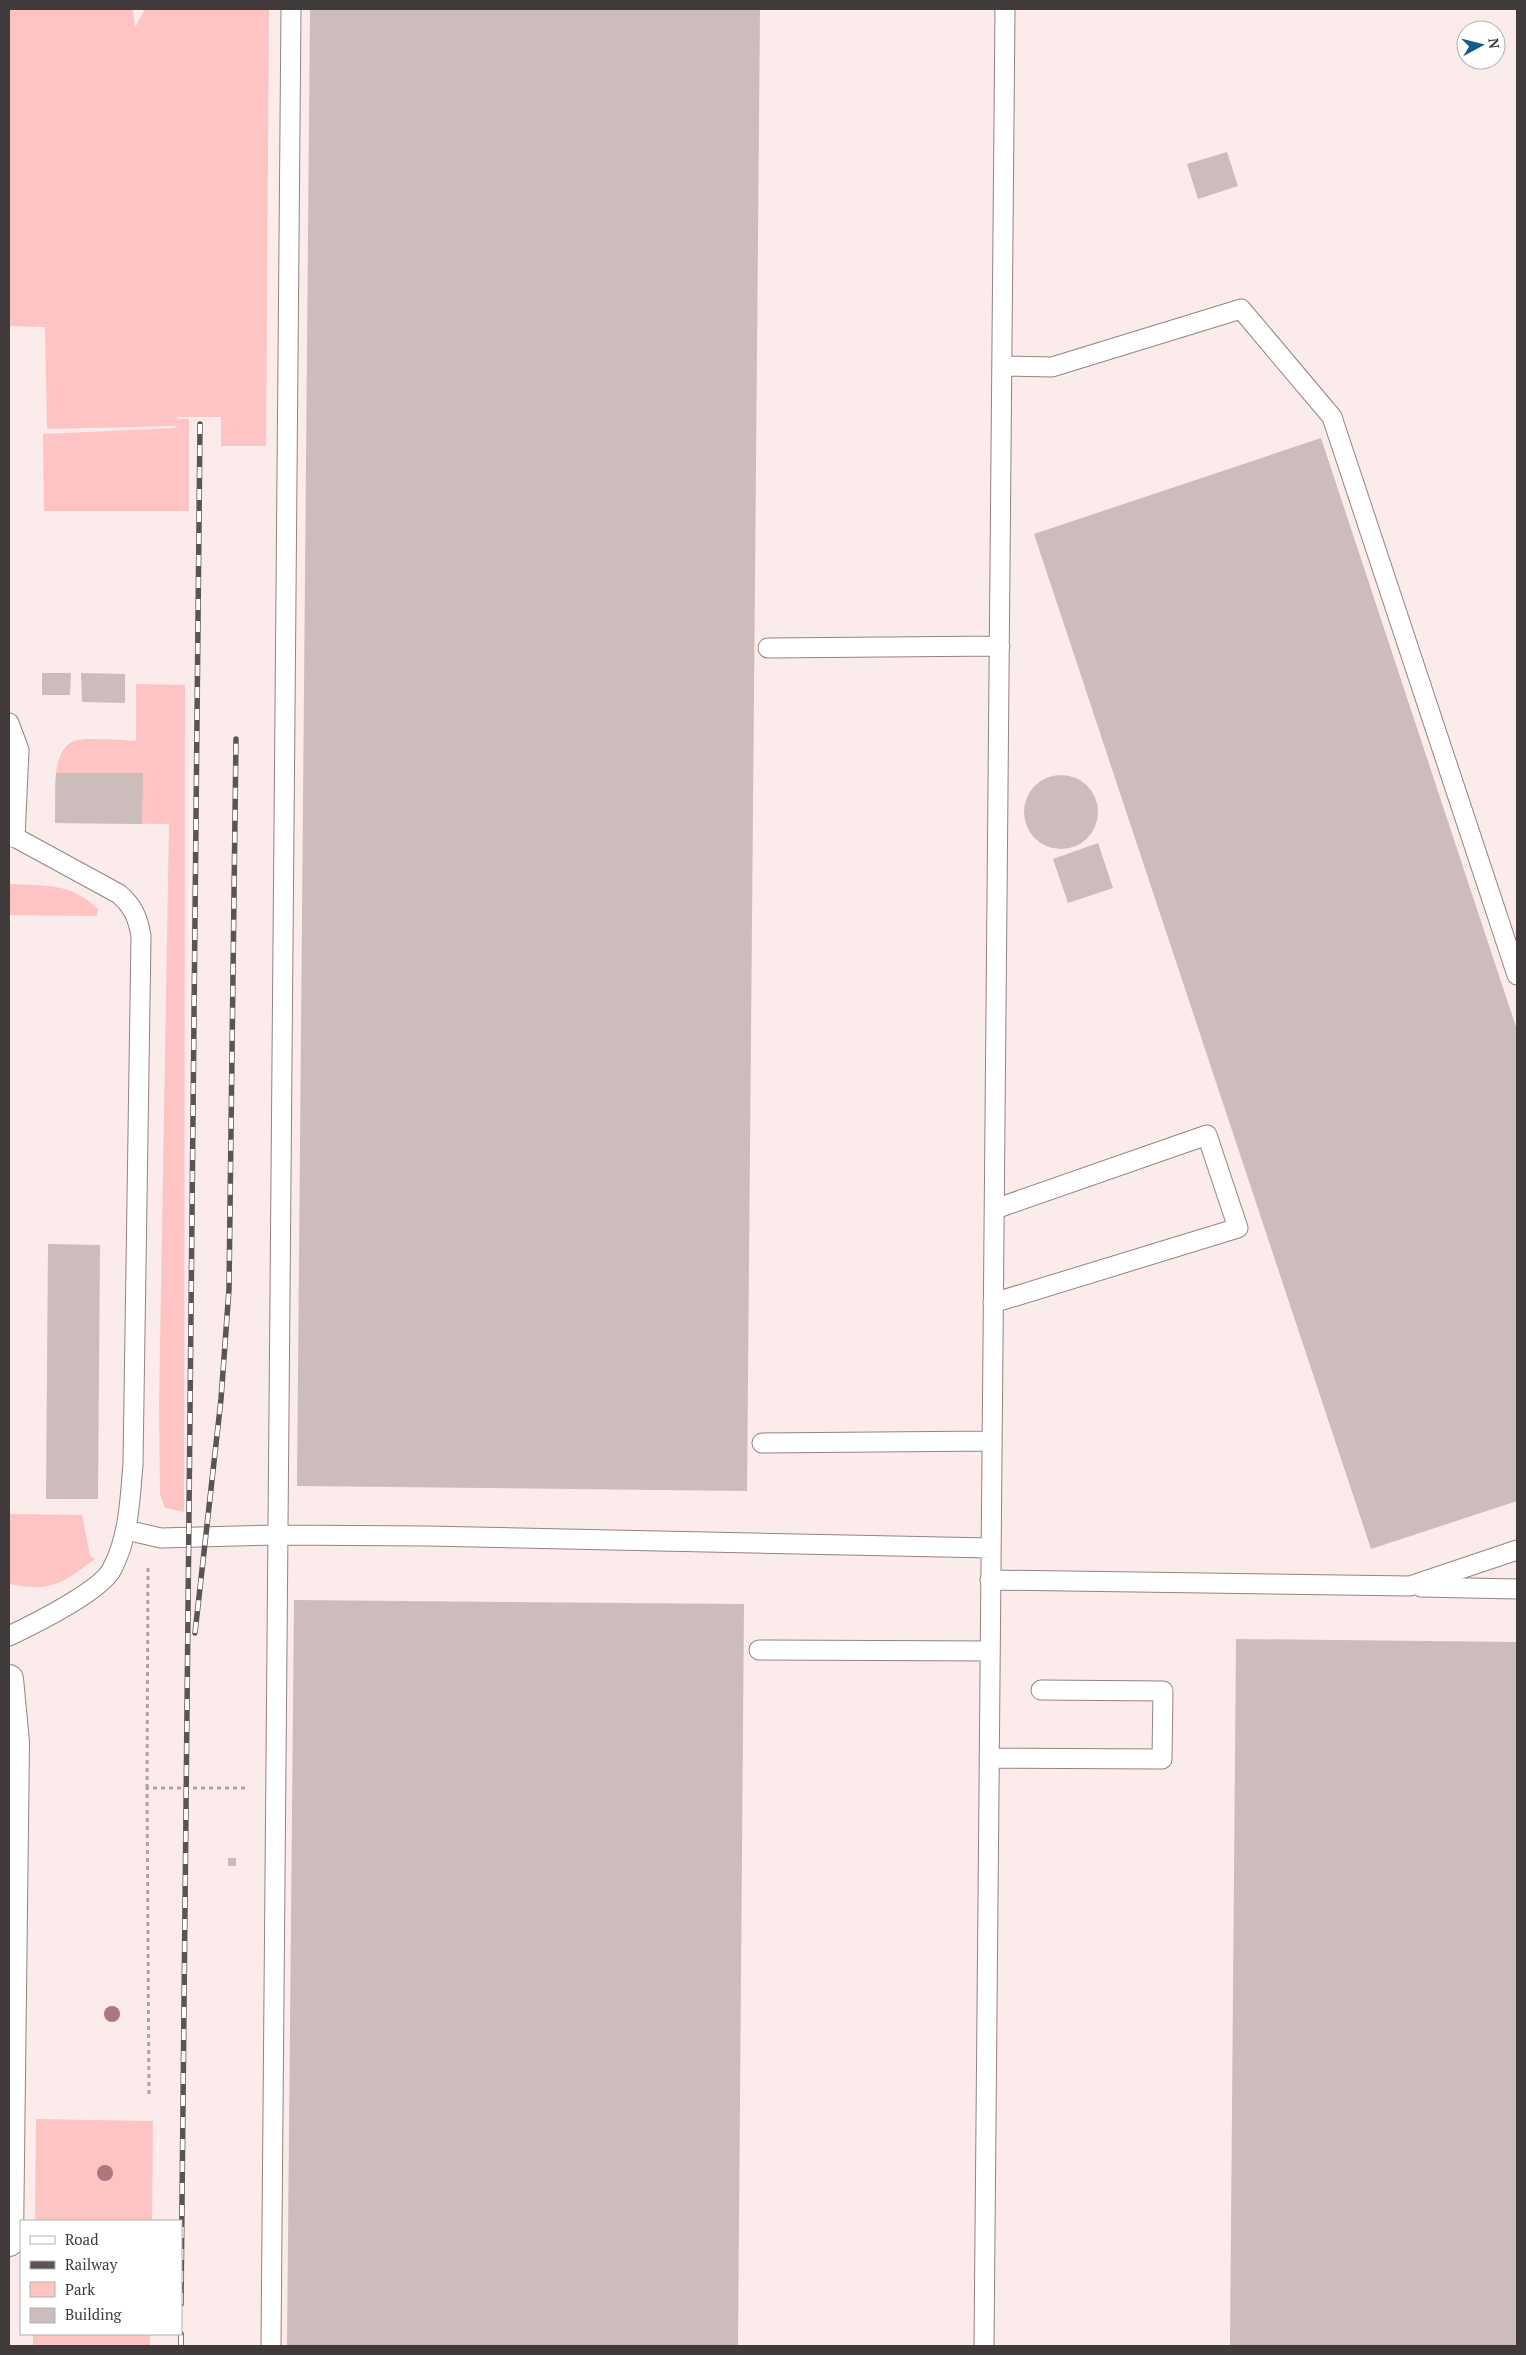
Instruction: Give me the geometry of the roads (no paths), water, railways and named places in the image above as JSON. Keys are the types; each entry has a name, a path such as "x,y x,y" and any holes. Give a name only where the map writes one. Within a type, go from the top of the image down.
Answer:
{"street":[{"path":"9,1679 14,1711 15,1752 9,2242"}],"lane":[{"path":"271,2346 291,9"},
{"path":"984,2346 1005,9"},
{"path":"1002,366 1052,367 1241,309 1332,417 1517,975"},
{"path":"768,648 1000,646"},
{"path":"9,723 19,750 12,836 119,894 130,904 139,928 133,1464 126,1530 112,1571 58,1611 9,1636"},
{"path":"993,1303 1238,1228 1207,1135 995,1209"},
{"path":"762,1443 992,1440"},
{"path":"126,1530 148,1537 278,1535 428,1536 991,1548"},
{"path":"1410,1586 1517,1550"},
{"path":"990,1580 1517,1589"},
{"path":"759,1650 990,1651"},
{"path":"989,1758 1162,1759 1162,1691 1041,1690"}],"railway":[{"path":"182,2220 200,424"},
{"path":"195,1633 221,1399 229,1289 236,739"},
{"path":"181,2335 181,2346"}]}
